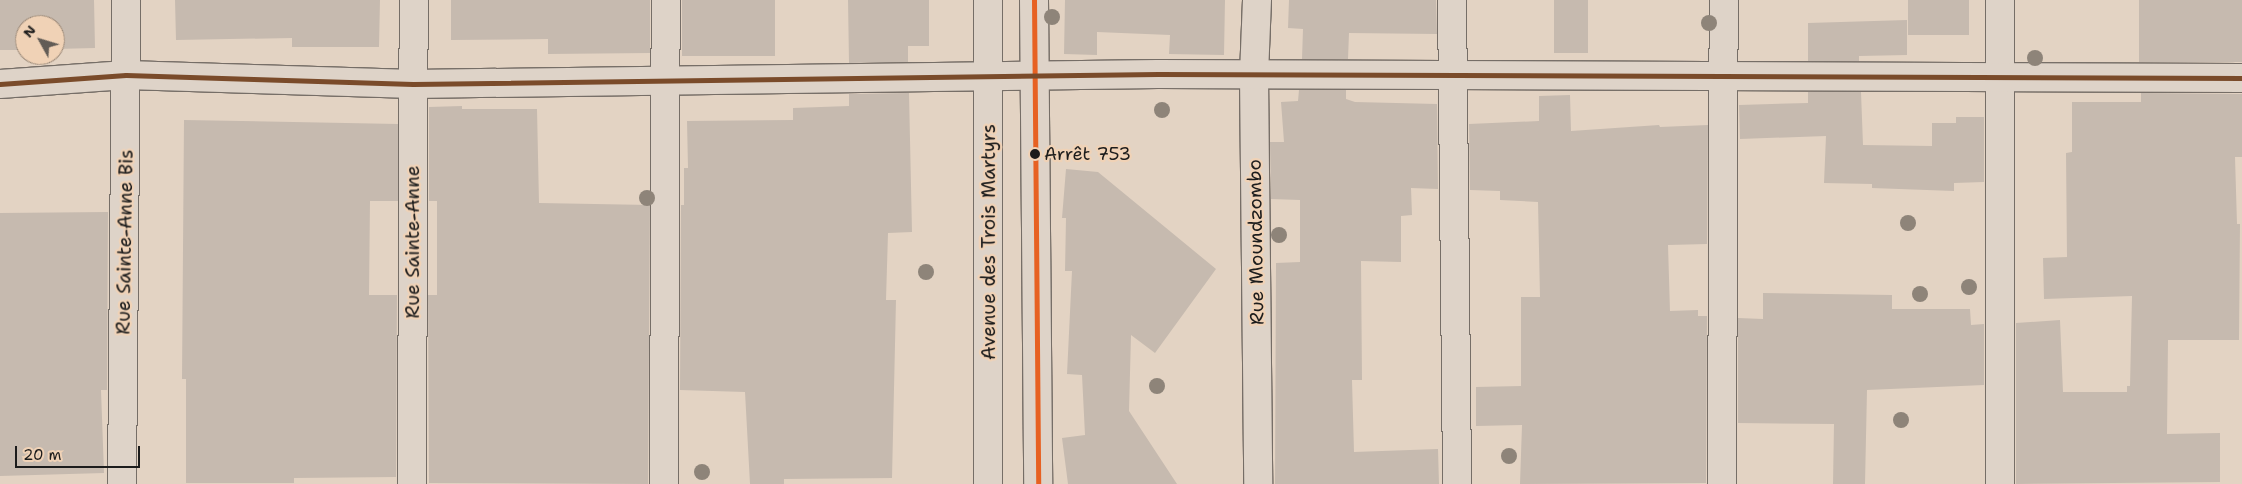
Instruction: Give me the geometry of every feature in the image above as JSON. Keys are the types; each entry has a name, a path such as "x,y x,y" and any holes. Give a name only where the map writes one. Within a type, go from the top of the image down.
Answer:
{"street":[{"name":"Rue Sainte-Anne Bis","path":"122,484 126,0"},
{"name":"Rue Sainte-Anne","path":"412,484 414,0"},
{"path":"664,484 666,0"},
{"name":"Avenue des Trois Martyrs","path":"988,0 988,484"},
{"path":"1034,0 1038,484"},
{"name":"Rue Moundzombo","path":"1257,0 1254,76 1258,484"},
{"path":"1452,0 1458,484"},
{"path":"1722,484 1726,76 1724,0"},
{"path":"2000,0 2000,484"},
{"path":"0,84 126,75 413,84 666,80 1034,78 1158,74 1254,76 1452,74 2242,78"}],"building":[{"path":"0,0 94,0 95,48 65,49 65,15 15,15 15,50 0,50"},
{"path":"175,0 380,0 379,47 292,47 292,38 176,40"},
{"path":"451,0 650,0 650,53 548,54 548,39 451,40"},
{"path":"682,0 775,0 775,56 682,56"},
{"path":"848,0 929,0 929,46 908,46 908,62 849,63"},
{"path":"1065,0 1225,0 1224,55 1169,54 1170,35 1097,32 1097,55 1064,54"},
{"path":"1289,0 1436,0 1437,34 1349,33 1348,59 1302,59 1303,29 1288,28"},
{"path":"1554,0 1588,0 1588,53 1554,53"},
{"path":"1908,0 1969,0 1969,35 1908,35"},
{"path":"2139,0 2242,0 2242,62 2139,62"},
{"path":"1907,20 1907,55 1859,56 1859,61 1808,61 1808,23"},
{"path":"1299,90 1346,90 1346,99 1355,102 1437,104 1438,189 1411,188 1412,215 1401,216 1401,262 1361,261 1362,380 1352,380 1354,452 1438,449 1439,484 1275,484 1276,263 1300,262 1300,200 1271,199 1270,142 1284,142 1281,102 1298,101"},
{"path":"1808,92 1861,92 1863,145 1932,146 1932,123 1956,123 1956,117 1984,117 1984,182 1954,183 1954,191 1872,188 1872,184 1824,183 1826,136 1740,139 1739,105 1808,103"},
{"path":"909,93 912,232 888,233 886,300 896,300 892,478 784,479 784,484 750,484 745,392 680,390 681,205 684,205 684,168 688,168 687,121 793,120 793,108 849,106 849,94"},
{"path":"2141,93 2242,94 2242,157 2235,157 2237,224 2240,224 2239,340 2168,340 2167,434 2220,433 2220,482 2016,484 2016,323 2060,320 2063,392 2127,392 2127,386 2130,386 2132,296 2044,299 2043,258 2067,257 2066,153 2072,152 2072,102 2141,102"},
{"path":"1570,95 1571,131 1659,125 1660,127 1708,125 1707,244 1668,245 1670,311 1698,310 1698,316 1707,316 1706,483 1520,484 1522,425 1476,426 1476,387 1521,386 1521,297 1540,297 1538,202 1500,200 1500,191 1470,190 1469,124 1539,121 1539,96"},
{"path":"462,106 462,109 537,109 539,203 650,205 648,484 429,483 428,295 437,295 437,201 429,201 429,107"},
{"path":"184,120 398,124 398,201 370,201 369,295 397,295 396,477 294,478 294,483 186,483 186,379 182,379"},
{"path":"1066,169 1098,172 1216,269 1155,353 1131,335 1129,411 1177,484 1068,484 1062,438 1085,435 1082,375 1067,374 1072,271 1065,271 1066,218 1062,218"},
{"path":"108,212 107,390 101,390 104,473 0,476 0,213"},
{"path":"1763,293 1892,295 1892,309 1970,309 1971,325 1984,324 1984,385 1867,390 1865,484 1833,484 1834,424 1738,423 1738,318 1763,319"}],"transit line":[{"path":"1034,0 1038,484"},
{"name":"20","path":"0,84 126,75 413,84 1158,74 2242,78"}],"place":[{"name":"Arrêt 753","path":"1035,154"}]}
